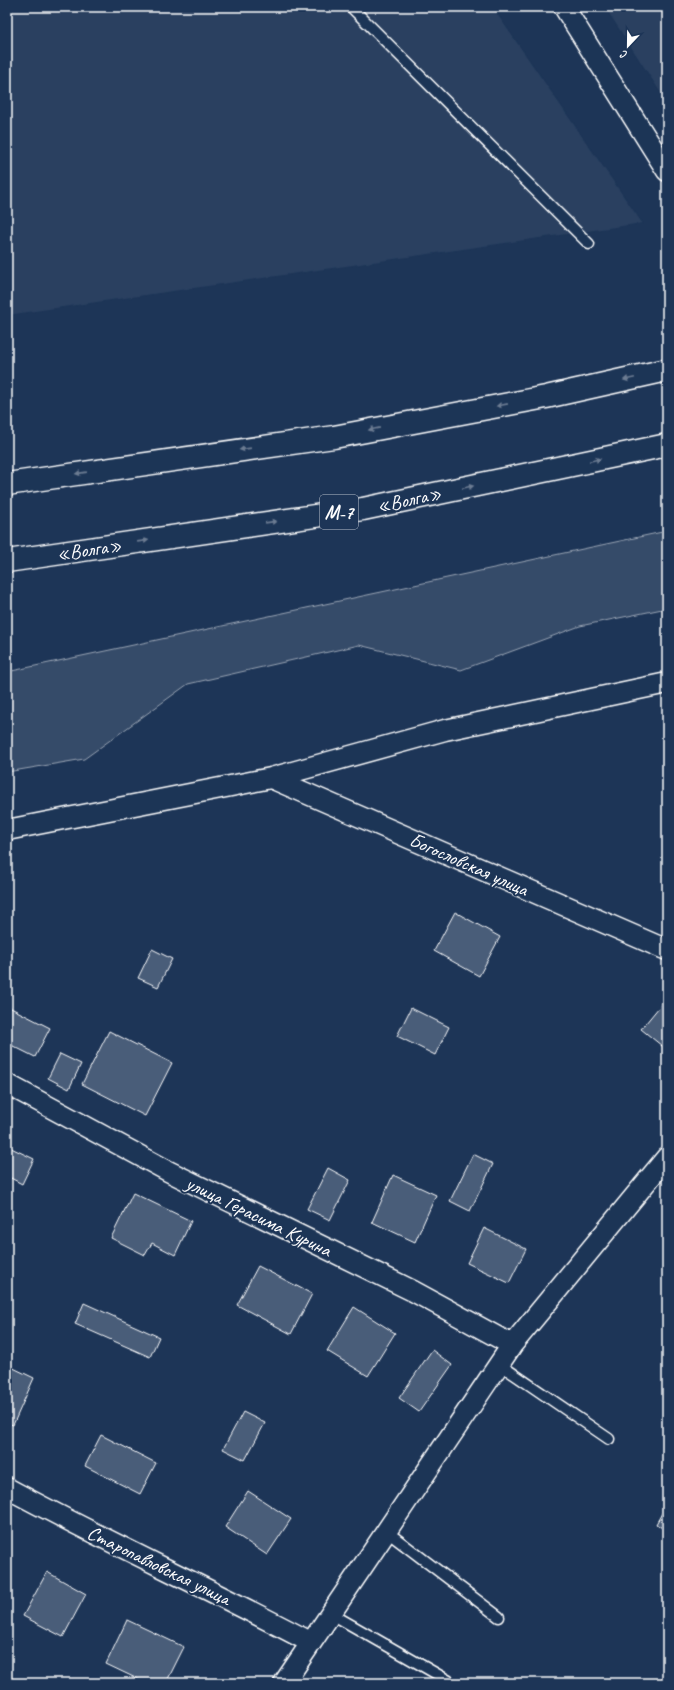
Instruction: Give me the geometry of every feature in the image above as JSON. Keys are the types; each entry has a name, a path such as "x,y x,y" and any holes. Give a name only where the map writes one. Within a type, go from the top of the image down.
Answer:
{"highway":[{"path":"7,484 334,437 546,397 667,370"},
{"name":"«Волга»","path":"7,561 363,509 667,445"}],"street":[{"path":"564,7 667,171"},
{"path":"7,830 271,778 445,730 667,683"},
{"name":"Богословская улица","path":"271,778 667,950"},
{"name":"улица Герасима Курина","path":"7,1084 168,1171 413,1291 512,1345"},
{"path":"284,1683 310,1642 512,1345 667,1157"},
{"name":"Старопавловская улица","path":"7,1488 145,1560 231,1600 310,1642"}],"lane":[{"path":"351,7 589,244"},
{"path":"499,1364 609,1439"},
{"path":"386,1530 499,1618"},
{"path":"330,1613 448,1682"}],"shaded area":[{"path":"7,7 492,7 642,223 7,315"},
{"path":"605,7 667,7 667,102"},
{"path":"667,531 667,608 580,626 461,670 359,645 188,684 84,759 7,772 7,672"}],"building":[{"path":"455,912 500,937 479,976 434,951"},
{"path":"152,949 172,959 158,987 138,978"},
{"path":"664,1001 667,1003 667,1050 641,1029"},
{"path":"7,1006 50,1028 35,1057 7,1043"},
{"path":"411,1008 449,1027 435,1055 397,1036"},
{"path":"109,1031 172,1063 145,1116 82,1084"},
{"path":"60,1054 81,1064 69,1089 48,1078"},
{"path":"7,1146 34,1159 22,1184 7,1176"},
{"path":"473,1154 493,1164 470,1211 450,1201"},
{"path":"328,1168 350,1180 330,1220 307,1209"},
{"path":"393,1175 436,1195 415,1242 372,1222"},
{"path":"133,1193 191,1221 175,1255 152,1243 145,1255 111,1238"},
{"path":"484,1228 526,1249 509,1283 467,1263"},
{"path":"258,1266 312,1294 291,1334 237,1305"},
{"path":"84,1303 159,1337 150,1357 75,1324"},
{"path":"354,1307 395,1333 368,1376 327,1351"},
{"path":"432,1350 452,1365 419,1412 399,1398"},
{"path":"7,1365 34,1378 13,1425 7,1423"},
{"path":"243,1412 265,1423 245,1460 223,1449"},
{"path":"101,1435 156,1463 140,1494 85,1466"},
{"path":"248,1491 291,1519 267,1555 225,1527"},
{"path":"667,1504 667,1531 656,1524"},
{"path":"47,1572 86,1594 63,1637 23,1616"},
{"path":"127,1620 184,1647 166,1683 146,1683 106,1664"}]}
